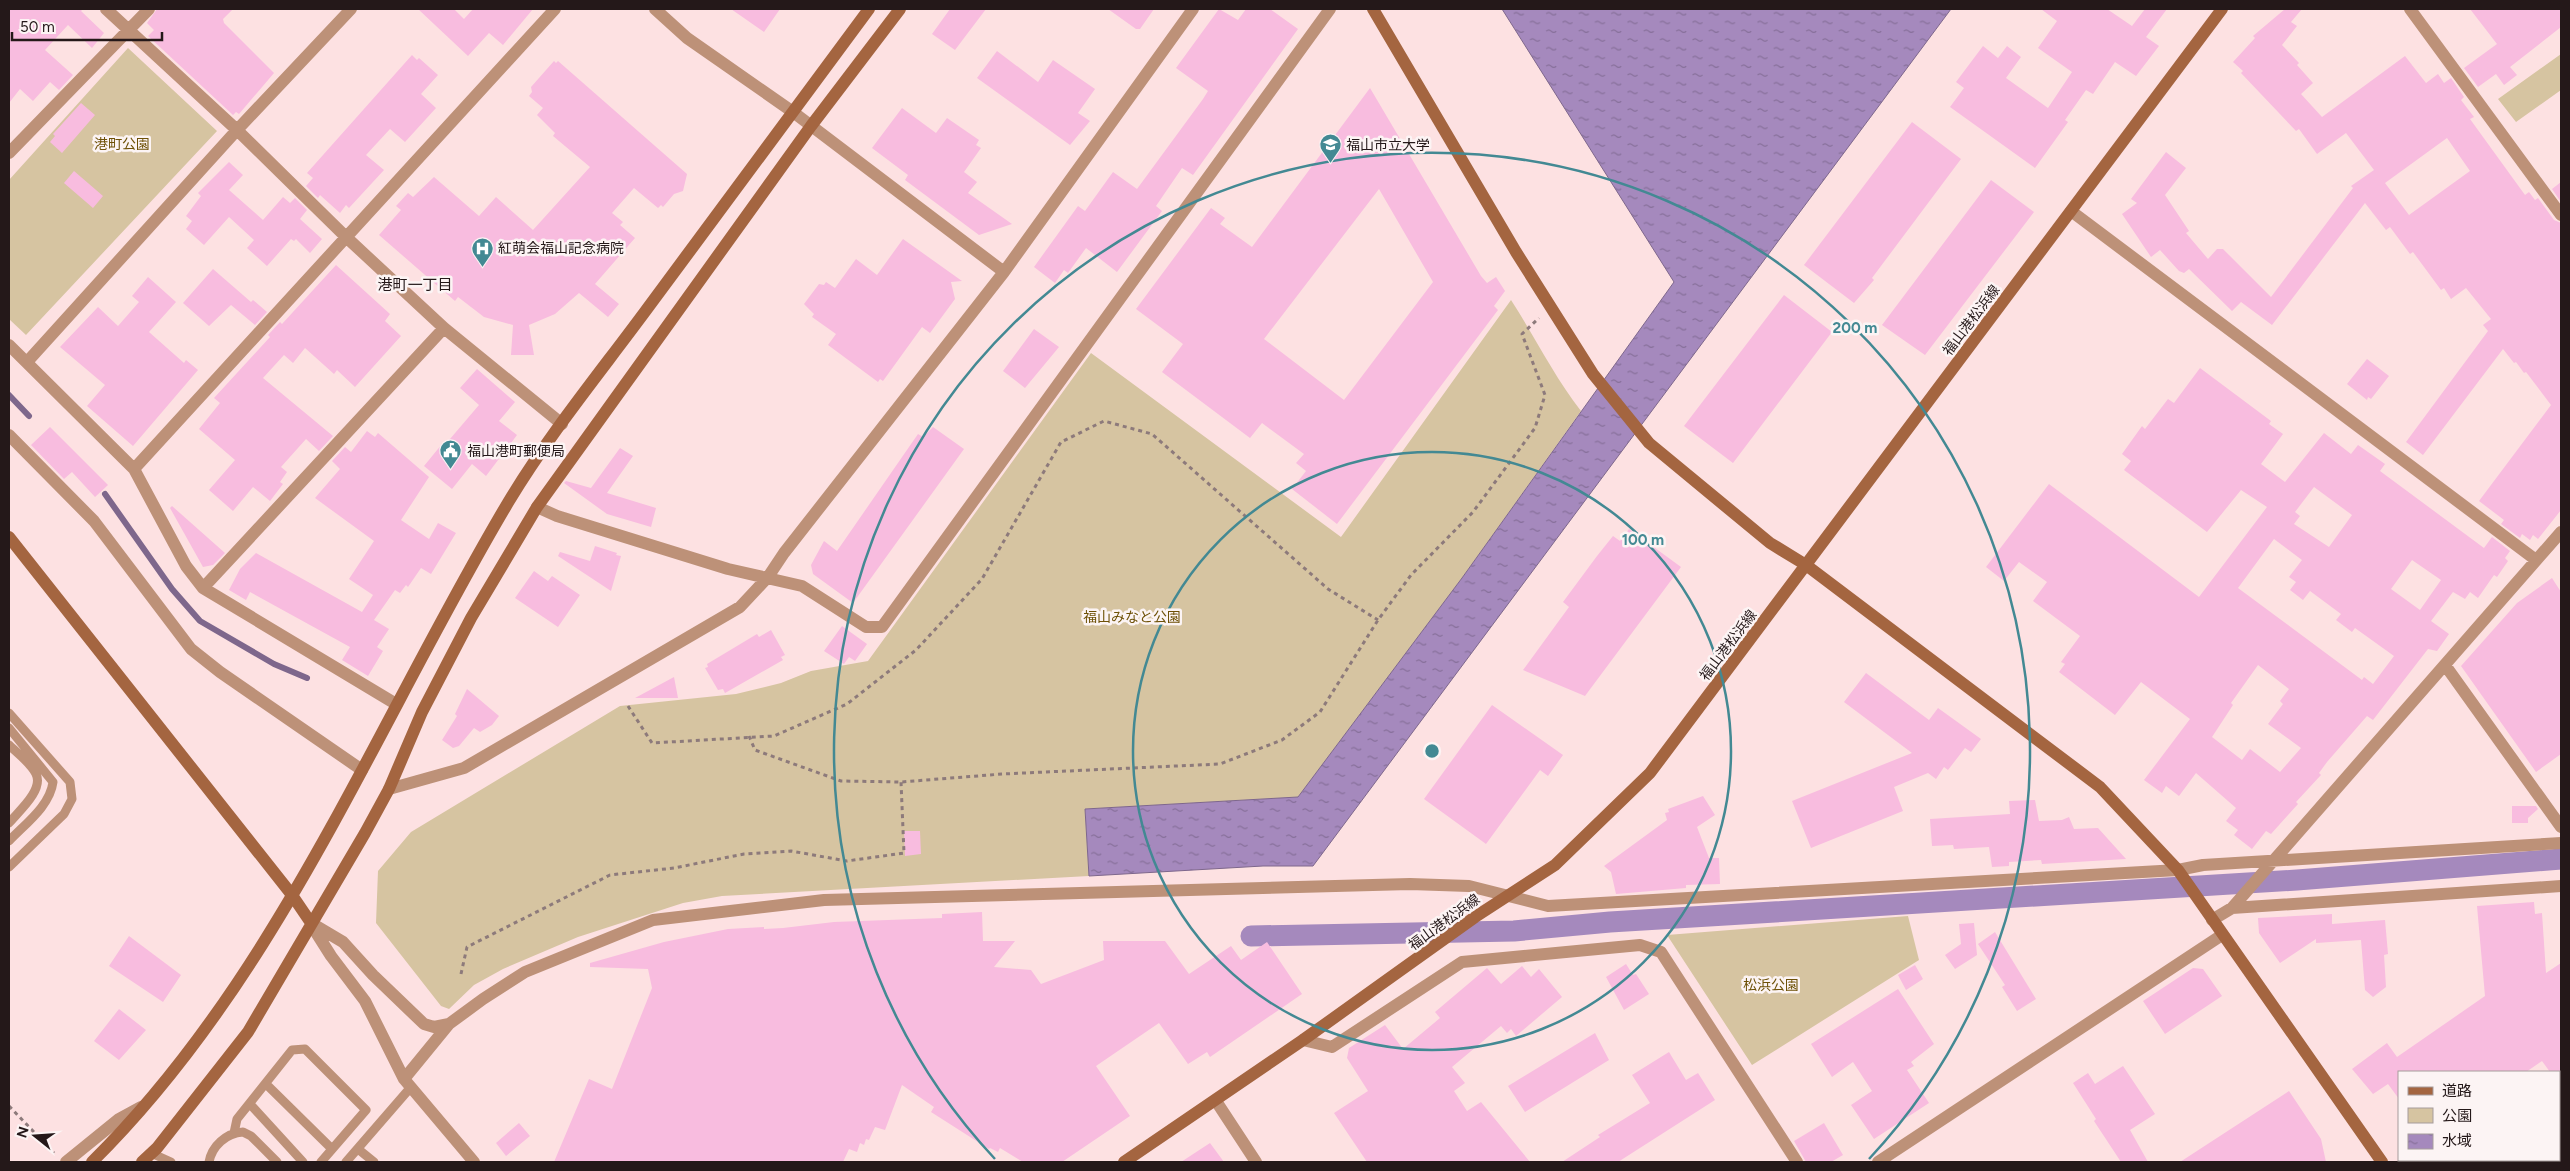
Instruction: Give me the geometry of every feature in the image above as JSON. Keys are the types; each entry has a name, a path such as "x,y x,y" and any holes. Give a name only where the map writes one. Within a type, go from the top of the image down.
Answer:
{"street":[{"path":"106,9 237,130 346,237 444,328 562,424"},
{"path":"9,153 149,9"},
{"path":"27,362 237,130 351,9"},
{"path":"134,469 555,9"},
{"path":"655,9 687,38 793,112 1004,272"},
{"path":"92,1162 129,1126 220,1010 330,830 448,608 511,498 562,424 869,9"},
{"path":"147,1158 248,1032 389,789 422,712 462,635 537,507 811,126 900,9"},
{"path":"389,789 464,768 740,607 768,577 790,546 1004,272 1193,9"},
{"path":"537,507 557,516 728,569 802,586 866,627 882,627 1330,9"},
{"path":"1373,9 1550,308 1593,374 1648,443 1770,543 1806,565 2100,787 2178,870 2382,1162"},
{"name":"福山港松浜線","path":"1124,1162 1216,1101 1426,954 1508,894 1555,865 1650,774 2222,9"},
{"path":"2410,9 2561,215"},
{"path":"2071,211 2536,560"},
{"path":"204,588 444,328"},
{"path":"9,345 134,469 186,566 204,588 396,704"},
{"path":"9,436 94,521 191,650 362,770"},
{"path":"2212,920 2232,908 2561,532"},
{"path":"9,537 292,895 331,956 364,1001 408,1083 474,1162"},
{"path":"2445,665 2561,827"},
{"path":"408,1083 449,1024 483,998 525,972 653,920 824,900 1410,884 1469,886 1508,894 1548,906 2178,870 2203,865 2561,843"},
{"path":"2232,908 2561,886"},
{"path":"311,924 343,942 373,975 424,1024 434,1027 449,1024"},
{"path":"1878,1162 2222,935"},
{"path":"1303,1040 1332,1047 1462,962 1640,945 1661,952 1797,1162"},
{"path":"1216,1101 1256,1162"},
{"path":"66,1162 119,1119 145,1105"}],"lane":[{"path":"9,713 70,782 72,799 64,814 9,867"},
{"path":"9,728 53,782 52,793 46,803 9,842"},
{"path":"9,745 36,774 37,783 34,792 9,823"},
{"path":"234,1133 237,1119 292,1050 305,1049 366,1110 321,1162"},
{"path":"346,1162 408,1083"},
{"path":"266,1084 332,1149"},
{"path":"250,1104 303,1162"},
{"path":"209,1162 215,1148 226,1136 243,1132 251,1136 277,1162"},
{"path":"358,1149 374,1162"},
{"path":"147,1158 171,1162"}],"path":[{"path":"749,736 755,750 841,781 901,782 1002,774 1220,764 1282,740 1320,712 1378,620 1411,575 1473,512 1535,428 1545,395 1522,334 1550,308"},
{"path":"628,706 652,743 774,736 847,704 916,650 982,579 1061,442 1104,421 1152,434 1328,589 1378,620"},
{"path":"461,974 467,947 610,875 674,868 753,854 791,851 847,861 904,853 901,782"},
{"path":"9,1106 42,1140"}],"green space":[{"name":"港町公園","path":"128,48 217,131 26,335 9,319 9,180"},
{"path":"2561,54 2561,90 2516,122 2498,99"},
{"name":"福山みなと公園","path":"1511,300 1553,370 1581,411 1462,578 1298,797 1085,809 1089,876 722,896 683,903 578,937 503,969 474,985 449,1009 441,1006 376,923 378,871 411,832 620,706 736,694 781,683 811,671 868,661 1091,353 1341,537"},
{"name":"松浜公園","path":"1908,916 1919,960 1752,1065 1667,935"}],"water":[{"path":"1502,9 1951,9 1313,866 1263,866 1089,876 1085,809 1298,797 1462,578 1674,282"}],"building":[{"path":"9,9 83,9 81,11 104,33 92,48 68,25 45,50 73,75 59,90 50,82 33,101 20,89 9,103"},
{"path":"157,9 233,9 223,19 224,23 274,73 239,114 236,112 233,115 148,36 154,30 147,23"},
{"path":"418,9 454,9 464,19 473,9 533,9 503,45 489,33 468,56"},
{"path":"731,9 780,9 764,32"},
{"path":"950,9 986,9 955,50 932,34"},
{"path":"1108,9 1154,9 1140,29 1136,29"},
{"path":"1219,9 1238,20 1246,9 1270,9 1298,29 1193,175 1182,168 1156,206 1162,211 1117,272 1086,248 1068,273 1064,270 1055,283 1034,267 1078,206 1085,211 1113,172 1137,189 1208,91 1176,68"},
{"path":"2041,9 2107,9 2132,26 2145,9 2167,9 2146,37 2159,46 2136,76 2115,62 2093,94 2086,90 2065,120 2068,122 2035,168 1950,107 1964,88 1956,82 1983,46 1998,58 2007,46 2021,57 2006,78 2048,108 2072,72 2038,48 2057,21"},
{"path":"2285,9 2302,9 2291,22 2297,26 2282,45 2299,63 2297,65 2313,83 2301,94 2322,117 2405,56 2426,83 2438,74 2444,83 2451,78 2464,97 2461,100 2474,117 2470,119 2525,195 2529,192 2535,200 2538,198 2554,220 2561,223 2561,510 2538,539 2533,535 2530,540 2522,534 2520,538 2501,524 2504,520 2479,501 2551,405 2526,372 2524,373 2516,362 2514,363 2503,349 2423,455 2406,442 2488,331 2483,325 2491,319 2466,288 2451,299 2444,288 2441,290 2413,252 2410,254 2390,227 2386,230 2365,203 2272,325 2241,302 2232,311 2189,269 2184,273 2179,271 2160,250 2151,257 2122,214 2137,203 2131,199 2166,152 2186,168 2165,195 2189,231 2186,233 2208,259 2217,249 2223,249 2271,297 2353,188 2351,186 2374,170 2346,133 2317,154 2299,129 2296,131 2241,73 2243,71 2233,62 2255,38 2253,36","holes":["2447,138 2470,171 2409,215 2385,183"]},
{"path":"2470,9 2561,9 2561,27 2510,67 2517,75 2504,85 2496,74 2478,87 2464,68 2497,44"},
{"path":"997,51 1038,82 1053,60 1095,89 1078,113 1090,121 1070,145 977,78"},
{"path":"412,55 417,60 419,58 438,75 421,94 436,108 405,142 390,129 366,155 384,170 349,208 346,205 340,213 320,195 318,198 306,186 313,178 307,173"},
{"path":"554,61 556,63 558,61 687,174 683,191 674,194 663,207 661,205 658,208 634,188 612,213 623,222 620,225 635,238 595,284 619,304 608,317 579,293 555,314 529,325 534,355 511,355 513,325 484,317 458,297 455,301 379,235 401,210 396,206 408,193 413,197 434,177 479,216 496,197 533,230 590,167 553,136 555,133 537,115 543,108 529,96 532,92 531,87"},
{"path":"1370,88 1481,276 1487,283 1496,277 1505,291 1494,306 1498,310 1337,524 1292,489 1306,471 1296,463 1304,454 1262,423 1250,438 1162,372 1183,344 1136,309 1211,208 1225,218 1220,224 1252,247","holes":["1379,189 1433,282 1344,400 1264,339"]},
{"path":"81,103 95,115 62,153 50,142 55,136 53,134"},
{"path":"902,108 936,133 947,118 979,140 976,145 981,148 964,172 977,182 968,193 1012,224 979,235 905,180 908,175 872,148"},
{"path":"1912,122 1961,159 1872,278 1874,280 1854,303 1804,265"},
{"path":"229,162 243,175 229,190 263,220 283,197 290,203 295,198 307,210 300,219 322,239 310,253 296,239 294,241 291,239 267,266 247,248 254,240 229,217 204,245 186,229 192,221 186,216 201,196 198,193"},
{"path":"74,171 103,196 93,208 64,183"},
{"path":"1991,180 2034,212 1925,355 1882,325"},
{"path":"2561,182 2561,202 2552,189"},
{"path":"903,239 962,281 951,282 955,299 930,333 922,327 883,381 880,379 878,382 828,345 836,334 812,317 814,314 804,304 819,284 824,285 826,282 835,288 856,259 877,275"},
{"path":"336,265 390,314 385,321 401,336 355,387 337,370 334,374 305,348 293,363 284,355 263,378 333,436 319,451 306,439 281,467 287,472 280,482 283,484 270,501 253,487 233,511 209,490 235,460 199,429 220,403 214,398 270,337 268,335 280,322 282,324"},
{"path":"213,269 251,302 253,300 267,312 255,325 231,305 209,326 183,303"},
{"path":"148,277 176,302 149,332 184,363 186,360 198,370 133,446 87,406 105,385 60,347 98,307 118,326 139,302 132,296"},
{"path":"1784,295 1832,332 1733,463 1684,426"},
{"path":"1034,329 1059,347 1025,388 1003,371"},
{"path":"2367,359 2389,376 2371,399 2368,397 2367,400 2347,384"},
{"path":"2200,368 2271,421 2269,424 2283,434 2261,464 2285,482 2324,433 2351,454 2358,445 2385,464 2380,471 2484,548 2492,537 2510,551 2505,558 2508,561 2497,577 2494,575 2478,598 2470,592 2465,599 2453,592 2431,621 2449,634 2437,651 2428,649 2373,720 2367,716 2327,762 2319,773 2321,775 2296,802 2298,804 2271,834 2266,831 2252,849 2234,835 2238,830 2226,821 2236,808 2196,773 2179,796 2166,786 2162,793 2144,780 2190,719 2141,682 2115,715 2059,672 2065,664 2061,662 2080,636 2033,601 2047,582 2019,562 2004,581 1986,567 2049,484 2199,597 2267,507 2241,490 2207,532 2124,470 2131,461 2122,454 2142,426 2145,429 2168,399 2174,403","holes":["2314,487 2352,515 2329,547 2294,524 2300,516 2295,512","2274,539 2302,560 2289,577 2296,582 2290,590 2303,600 2310,591 2341,614 2336,620 2352,632 2355,628 2394,656 2373,684 2364,677 2362,680 2238,588","2412,560 2441,580 2420,610 2391,589","2258,665 2289,689 2280,701 2283,704 2268,724 2301,748 2280,772 2250,749 2242,760 2212,737 2233,705 2231,703"]},
{"path":"477,369 515,402 499,421 517,435 486,476 472,464 452,489 424,466 479,405 460,388"},
{"path":"50,427 108,485 95,497 72,472 64,479 31,445"},
{"path":"933,427 964,449 853,603 813,574 811,565 824,541 837,551 918,434 923,437"},
{"path":"367,431 375,437 378,433 429,477 401,520 429,539 438,523 456,533 431,574 421,568 408,587 406,585 400,593 395,590 374,620 389,629 377,647 383,651 368,676 342,660 350,647 250,592 246,600 229,590 240,569 256,553 362,612 373,595 349,579 374,541 315,498 340,469 332,461 345,447 351,452"},
{"path":"620,448 633,456 607,493 656,508 651,527 607,514 564,483 566,481 591,488"},
{"path":"172,506 225,553 213,565 203,567 170,508"},
{"path":"1629,529 1681,567 1585,696 1523,670 1569,607 1563,602 1597,556 1613,536 1620,541"},
{"path":"595,546 621,556 611,591 558,556 560,552 590,561"},
{"path":"534,571 548,581 552,576 580,595 558,627 515,598"},
{"path":"2552,578 2561,592 2561,754 2536,772 2461,666 2517,603"},
{"path":"842,626 867,644 855,661 849,657 844,664 824,651"},
{"path":"771,630 785,655 781,657 783,660 725,693 723,689 718,690 705,668 708,667 707,664 757,634 759,637"},
{"path":"1866,673 1929,720 1938,708 1981,739 1971,752 1965,748 1948,770 1944,767 1936,779 1928,773 1894,787 1903,811 1811,848 1792,801 1912,753 1844,702"},
{"path":"674,677 678,698 635,698"},
{"path":"467,689 499,716 492,725 480,732 474,728 459,746 453,748 442,740 457,716 455,714"},
{"path":"1492,705 1563,755 1548,776 1540,770 1486,844 1424,799"},
{"path":"1703,796 1715,815 1697,827 1709,858 1719,858 1720,884 1686,885 1686,888 1616,894 1611,872 1604,866 1667,820 1665,813 1669,812 1668,809"},
{"path":"2035,800 2039,821 2062,820 2069,817 2074,829 2098,828 2126,859 2042,864 2041,860 2009,862 2009,866 1992,867 1989,847 1954,849 1953,845 1932,846 1930,819 2010,814 2009,801"},
{"path":"2512,806 2536,806 2538,809 2528,818 2528,823 2512,823"},
{"path":"904,831 920,831 921,854 905,856"},
{"path":"2534,902 2535,914 2542,913 2546,973 2561,963 2561,1090 2560,1071 2549,1071 2542,1061 2527,1071 2398,1071 2398,1098 2388,1084 2373,1094 2352,1069 2387,1043 2397,1057 2485,996 2477,906"},
{"path":"982,912 983,941 1015,941 994,967 1031,970 1041,984 1104,960 1103,941 1165,941 1189,974 1231,946 1241,960 1267,942 1302,994 1210,1057 1207,1052 1188,1064 1159,1023 1096,1066 1130,1116 1062,1162 1023,1162 1000,1148 998,1152 989,1149 931,1112 934,1107 902,1085 885,1130 875,1127 869,1140 866,1139 864,1145 860,1143 857,1152 849,1149 843,1162 554,1162 589,1079 612,1089 652,988 648,969 590,967 590,963 664,942 728,929 764,927 764,929 834,922 942,918 942,914"},
{"path":"2332,914 2332,924 2385,920 2388,954 2384,955 2386,987 2373,997 2365,990 2361,940 2316,943 2316,939 2280,963 2259,933 2258,918"},
{"path":"1974,923 1977,955 1955,969 1945,955 1961,944 1959,924"},
{"path":"1995,932 2036,999 2017,1011 2002,987 2005,985 1978,944"},
{"path":"129,936 181,975 163,1002 109,966"},
{"path":"1626,964 1633,975 1636,974 1649,994 1624,1010 1606,977"},
{"path":"1915,965 1923,979 1906,990 1898,975"},
{"path":"1522,966 1531,977 1539,969 1562,997 1516,1036 1511,1029 1507,1033 1501,1026 1452,1067 1465,1083 1454,1091 1467,1111 1481,1102 1530,1162 1367,1162 1334,1113 1368,1091 1347,1058 1349,1048 1385,1025 1403,1049 1440,1018 1435,1012 1487,968 1501,984"},
{"path":"2193,968 2203,969 2222,996 2165,1034 2143,1001"},
{"path":"1898,989 1934,1044 1911,1062 1914,1066 1907,1070 1929,1103 1874,1139 1851,1105 1872,1091 1853,1062 1832,1077 1811,1044"},
{"path":"119,1009 146,1030 119,1060 94,1041"},
{"path":"1595,1033 1609,1060 1525,1112 1508,1086"},
{"path":"1669,1052 1686,1080 1698,1073 1715,1100 1618,1162 1562,1162 1600,1137 1598,1135 1650,1103 1632,1075"},
{"path":"2123,1066 2155,1114 2130,1130 2148,1162 2121,1162 2094,1121 2096,1119 2073,1083 2088,1073 2095,1084"},
{"path":"2289,1091 2321,1139 2326,1162 2180,1162"},
{"path":"519,1123 530,1136 506,1156 496,1143"},
{"path":"1824,1123 1843,1155 1831,1162 1806,1162 1794,1141"},
{"path":"1210,1143 1224,1162 1181,1162"}],"waterway":[{"path":"9,395 29,416"},
{"path":"105,494 172,589 200,621 274,664 307,678"},
{"path":"1251,936 1514,931 1610,922 2297,880 2561,859"}],"place":[{"name":"福山市立大学","path":"1330,164"},
{"name":"紅萌会福山記念病院","path":"482,267"},
{"name":"福山港町郵便局","path":"451,470"}],"district":[{"name":"港町一丁目","path":"415,285"}]}
